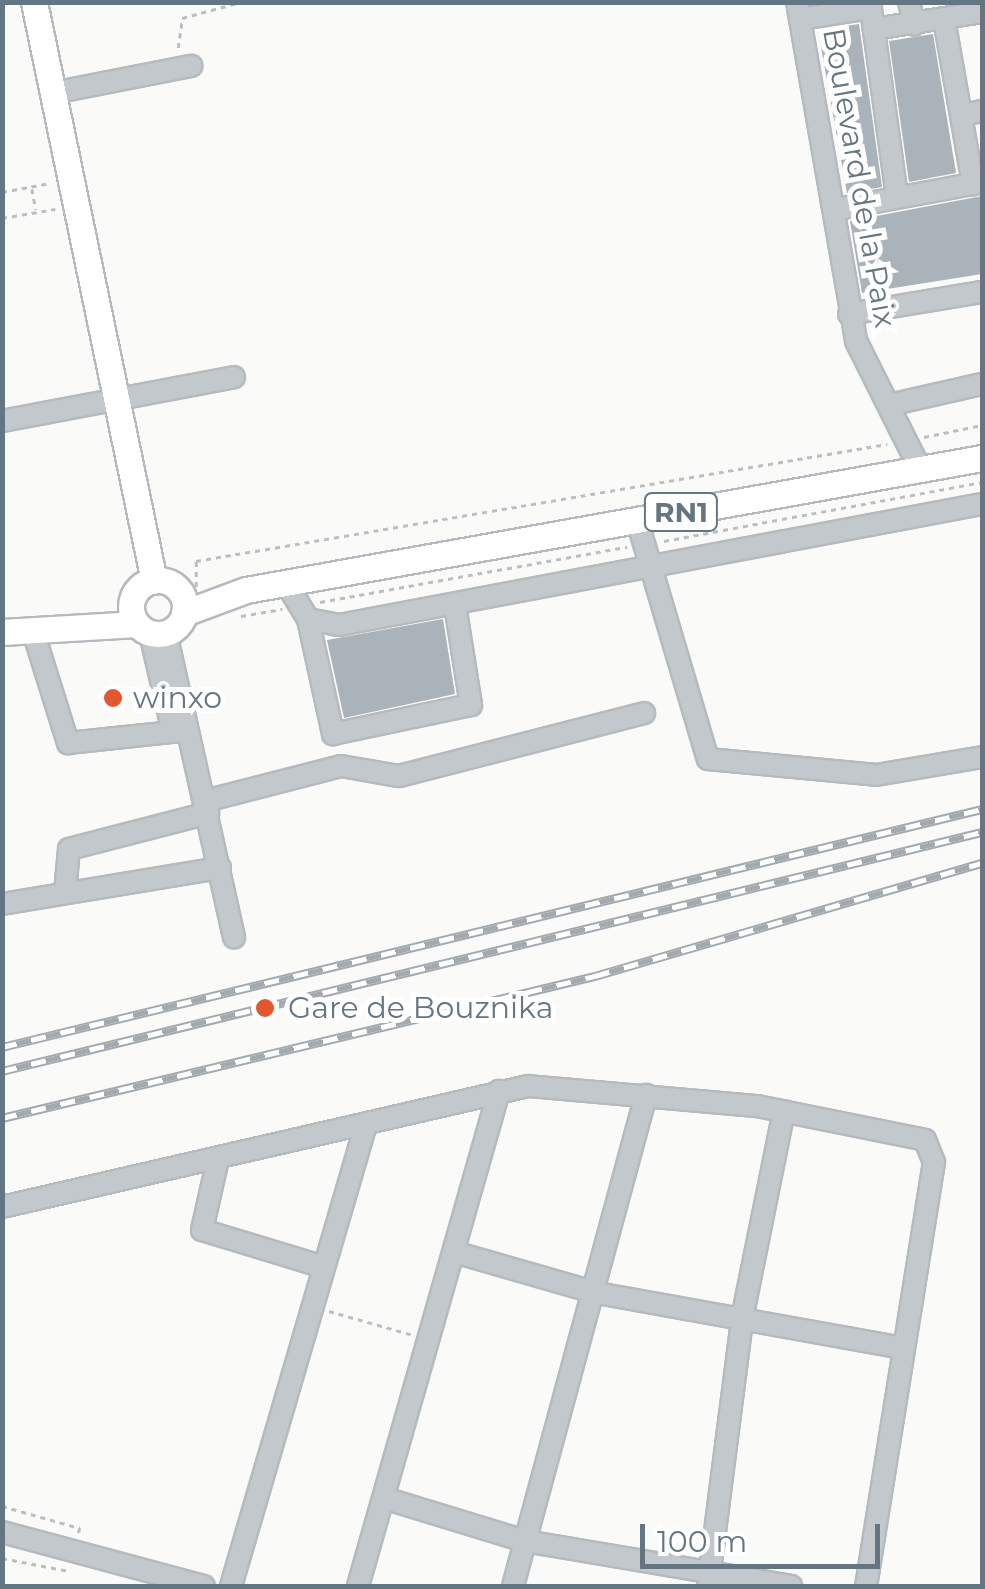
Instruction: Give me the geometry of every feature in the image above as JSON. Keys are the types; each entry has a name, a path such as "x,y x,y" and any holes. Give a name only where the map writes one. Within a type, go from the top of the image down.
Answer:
{"main road":[{"path":"34,2 117,402 178,593"},
{"name":"RN1","path":"178,593 246,590 644,543 920,469 982,458"},
{"path":"2,632 44,626 133,597 178,593"},
{"path":"151,630 178,593"},
{"path":"133,597 151,630"},
{"path":"44,626 151,630"}],"street":[{"path":"909,2 914,24"},
{"path":"799,11 871,13 914,24 982,12"},
{"name":"Boulevard de la Paix","path":"799,11 837,208 849,314 920,469"},
{"path":"871,13 898,197"},
{"path":"837,208 978,183 972,113 944,19"},
{"path":"53,93 186,68"},
{"path":"849,314 982,292"},
{"path":"2,421 117,402 234,376"},
{"path":"888,404 982,384"},
{"path":"302,613 339,625 455,604 644,543 982,504"},
{"path":"644,543 708,759 876,775 982,757"},
{"path":"286,583 302,613 333,734 472,705 455,604"},
{"path":"44,626 68,743 173,732 151,630"},
{"path":"151,630 206,808 234,937"},
{"path":"65,894 69,848 341,766 399,776 644,712"},
{"path":"2,904 220,868"},
{"path":"358,1586 499,1090"},
{"path":"2,1208 365,1126 499,1090 646,1095 784,1111 918,1137 933,1148 866,1586"},
{"path":"513,1586 597,1293 646,1095"},
{"path":"709,1580 742,1319 784,1111"},
{"path":"230,1586 365,1126"},
{"path":"218,1159 202,1230 324,1267"},
{"path":"454,1252 597,1293 902,1348"},
{"path":"384,1498 525,1540 709,1580 791,1586"},
{"path":"2,1532 204,1586"}],"path":[{"path":"186,68 182,18 241,2"},
{"path":"2,192 71,179"},
{"path":"32,186 37,212"},
{"path":"2,218 76,205"},
{"path":"178,593 196,561 982,426"},
{"path":"239,616 302,613 644,543 982,482"},
{"path":"312,1306 428,1340"}],"building":[{"path":"859,24 882,187 847,193 818,30"},
{"path":"933,34 956,173 909,182 889,41"},
{"path":"982,196 982,274 862,293 850,221"},
{"path":"443,619 455,694 344,718 327,640"}],"railway":[{"path":"2,1047 982,809"},
{"path":"2,1071 982,832"},
{"path":"2,1118 595,976 982,863"}],"place":[{"name":"winxo","path":"113,698"},
{"name":"Gare de Bouznika","path":"265,1008"}]}
